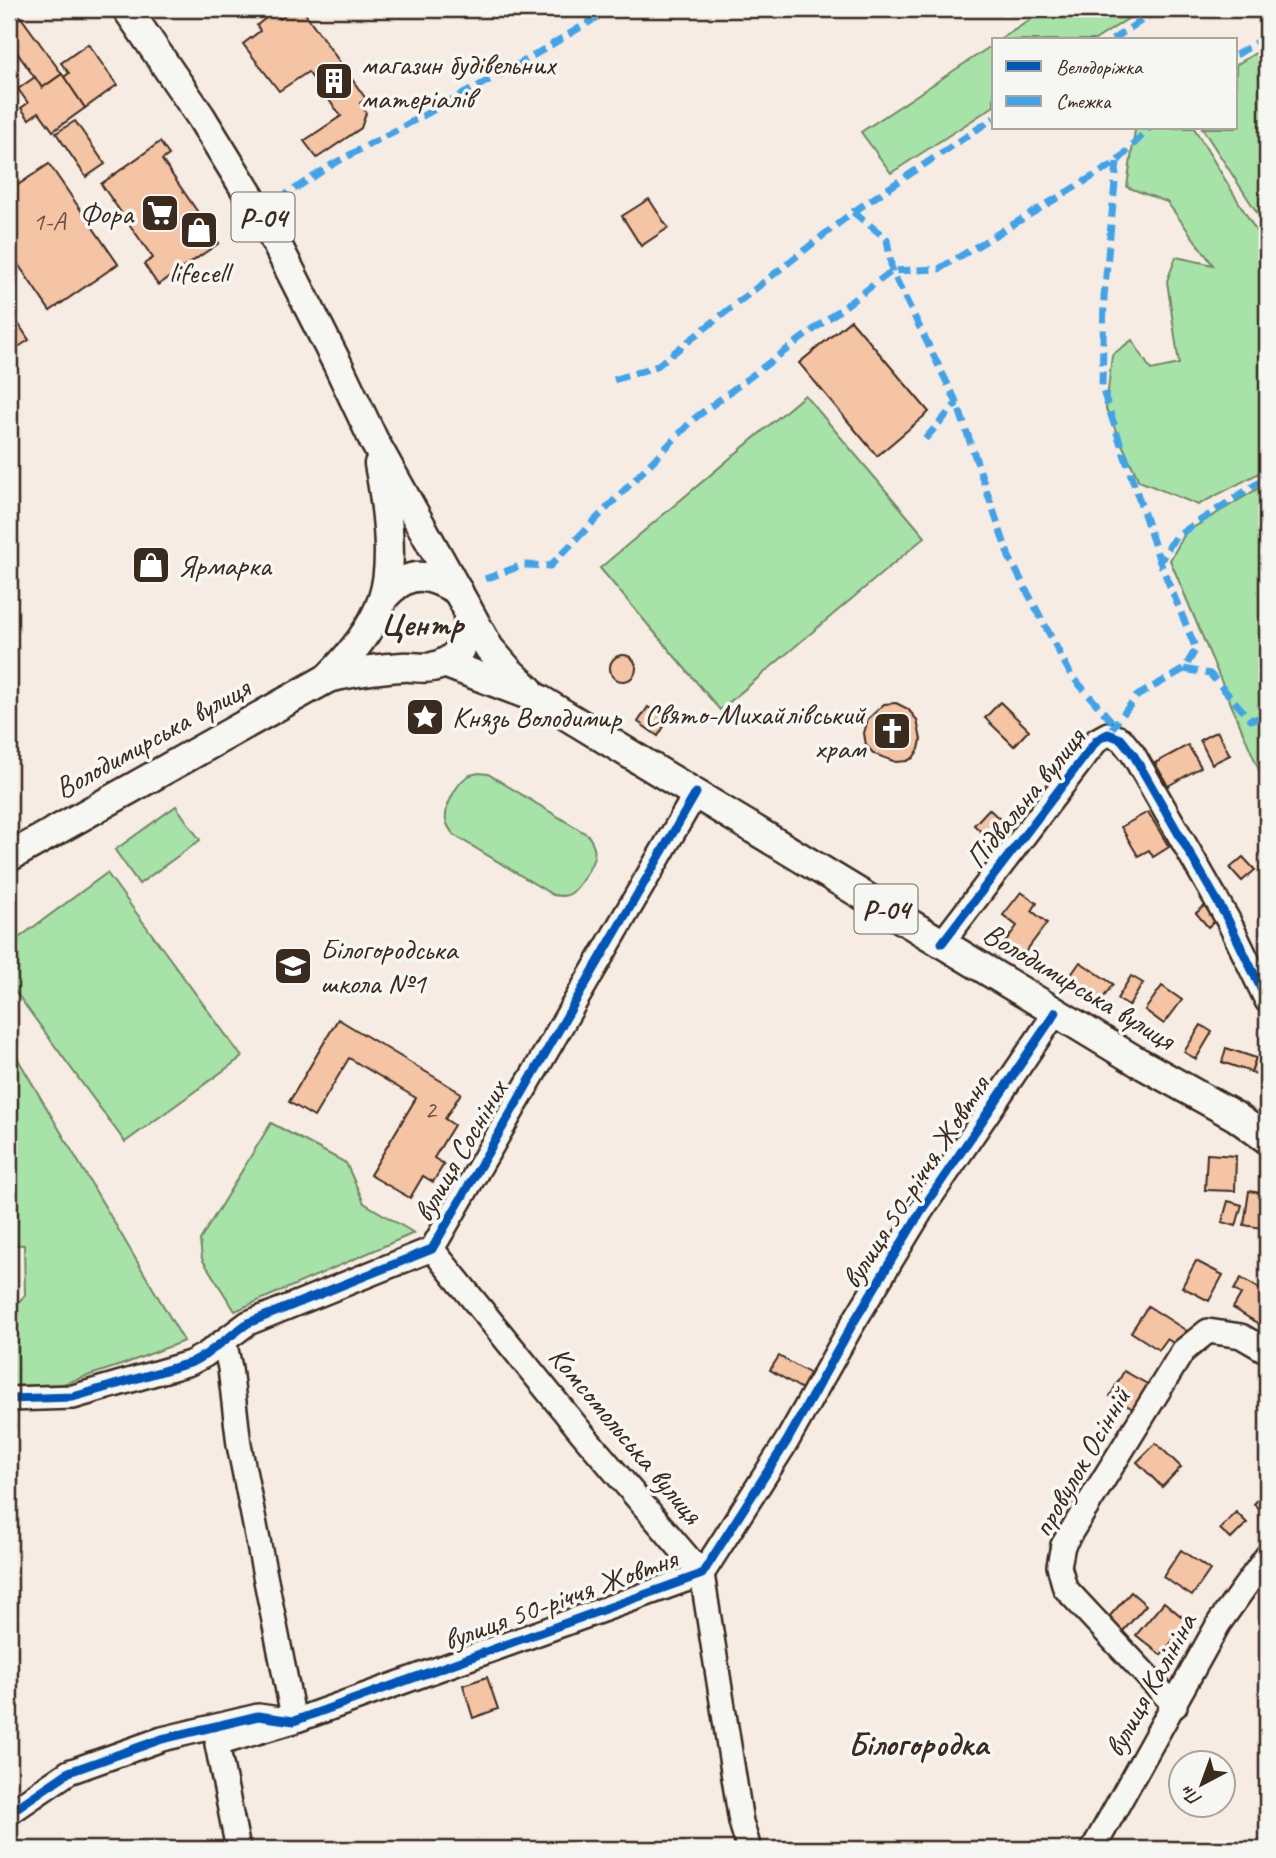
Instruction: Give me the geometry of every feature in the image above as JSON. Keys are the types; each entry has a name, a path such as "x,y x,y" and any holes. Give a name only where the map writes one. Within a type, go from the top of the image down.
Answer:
{"main road":[{"name":"Р-04","path":"127,9 201,117 266,223 374,440 462,599"},
{"name":"Р-04","path":"374,440 384,492 388,536 388,562 377,624 379,638 396,660 410,667 432,667 444,663"},
{"path":"328,678 358,644 394,586 406,579 421,576 433,578 462,599 470,621 463,646 455,656 444,663"},
{"name":"Володимирська вулиця","path":"462,599 489,648 539,699"},
{"name":"Володимирська вулиця","path":"444,663 539,699 1138,1062 1235,1116"},
{"path":"328,678 352,672 410,667"},
{"name":"Володимирська вулиця","path":"9,857 328,678"},
{"name":"Р-04","path":"1235,1116 1267,1139"}],"street":[{"name":"Підвальна вулиця","path":"942,943 1097,740 1108,734 1121,739 1133,754 1228,920 1267,1001"},
{"name":"вулиця Сосніних","path":"9,1399 73,1397 190,1363 248,1323 432,1249 696,793"},
{"name":"вулиця 50-річчя Жовтня","path":"9,1813 69,1772 162,1740 258,1716 294,1721 702,1574 787,1441 852,1325 921,1211 1056,1012"},
{"name":"Володимирська вулиця","path":"1235,1116 1267,1124"},
{"name":"Комсомольська вулиця","path":"432,1249 581,1432 702,1574"},
{"name":"провулок Осінній","path":"1175,1706 1065,1588 1059,1566 1063,1545 1183,1351 1208,1331 1241,1336 1267,1352"},
{"path":"224,1341 230,1367 239,1445 294,1721 217,1745 237,1849"},
{"name":"вулиця Калініна","path":"1093,1849 1219,1623 1267,1556"},
{"path":"702,1574 741,1822 749,1849"}],"green space":[{"path":"1047,9 1143,9 1098,38 1002,38"},
{"path":"992,45 992,107 891,173 861,132"},
{"path":"1267,46 1267,228 1203,130 1238,130 1238,64"},
{"path":"1135,130 1195,130 1267,249 1267,469 1198,505 1139,481 1106,409 1112,355 1132,340 1151,370 1179,364 1167,281 1176,257 1213,265 1167,202 1127,187"},
{"path":"805,395 925,537 720,710 600,568"},
{"path":"1267,483 1267,789 1170,560 1186,532"},
{"path":"479,773 488,774 588,835 594,848 593,860 581,882 570,894 553,895 454,835 446,822 452,796 464,779"},
{"path":"176,806 200,840 139,884 115,850"},
{"path":"107,873 242,1057 125,1142 9,983 9,945"},
{"path":"9,1044 184,1341 63,1384 15,1386 9,1382 9,1313 25,1295 24,1245 9,1244"},
{"path":"271,1123 346,1163 364,1203 414,1233 235,1311 202,1259 200,1240"}],"building":[{"path":"9,9 15,9 62,74 42,88 9,41"},
{"name":"магазин будівельних матеріалів","path":"294,9 302,9 366,99 360,103 366,113 361,128 317,158 304,141 341,116 308,72 279,91 243,44 260,31 257,25 274,12 280,19"},
{"path":"88,44 117,85 85,108 64,77 69,73 61,63"},
{"path":"62,74 85,108 53,131 39,112 29,119 21,108 28,103 18,89 35,77 42,88"},
{"path":"75,121 105,164 86,177 56,133"},
{"name":"Фора","path":"160,142 169,155 162,160 219,243 158,285 144,264 153,258 101,184"},
{"path":"49,164 118,264 50,311 9,251 9,191"},
{"path":"649,199 668,228 641,246 622,216"},
{"path":"14,317 29,340 9,353 9,320"},
{"path":"851,320 929,412 877,456 799,363"},
{"path":"623,655 632,659 636,668 632,677 623,681 614,677 610,668 614,659"},
{"path":"1000,702 1029,730 1014,746 985,718"},
{"name":"Свято-Михайлівський храм","path":"896,703 908,709 917,720 921,740 913,758 907,761 896,762 874,754 866,745 864,733 868,719 884,704"},
{"path":"648,707 668,720 658,736 638,722"},
{"path":"1217,731 1230,755 1212,764 1200,740"},
{"path":"1188,745 1201,767 1168,786 1155,763"},
{"path":"989,809 1004,823 989,839 974,825"},
{"path":"1148,812 1169,847 1153,857 1149,850 1138,856 1121,827"},
{"path":"1243,857 1255,870 1242,881 1230,868"},
{"path":"1021,892 1037,903 1032,911 1047,923 1023,955 1005,942 1017,926 1003,915"},
{"path":"1210,902 1221,916 1208,927 1196,913"},
{"path":"1080,962 1113,984 1101,1001 1068,979"},
{"path":"1131,976 1143,983 1129,1006 1117,999"},
{"path":"1162,986 1182,1000 1164,1024 1145,1010"},
{"path":"338,1019 461,1093 445,1119 454,1125 434,1158 444,1164 433,1182 423,1176 410,1198 370,1175 416,1098 349,1058 314,1117 289,1102"},
{"path":"1201,1025 1212,1032 1196,1059 1184,1052"},
{"path":"1226,1048 1256,1058 1251,1072 1222,1062"},
{"path":"1256,1058 1267,1061 1267,1078 1251,1072"},
{"path":"1207,1154 1236,1156 1235,1191 1205,1190"},
{"path":"1249,1191 1267,1194 1267,1229 1244,1225"},
{"path":"1228,1201 1242,1205 1236,1226 1222,1222"},
{"path":"1196,1261 1223,1275 1209,1301 1182,1287"},
{"path":"1241,1278 1267,1293 1267,1310 1259,1324 1233,1308 1241,1294 1234,1290"},
{"path":"1148,1306 1187,1331 1178,1346 1167,1339 1159,1350 1131,1332"},
{"path":"779,1356 811,1374 802,1389 770,1370"},
{"path":"1124,1371 1149,1385 1135,1410 1110,1396"},
{"path":"1156,1443 1181,1467 1162,1487 1137,1462"},
{"path":"1262,1495 1267,1501 1267,1517 1254,1504"},
{"path":"1236,1512 1247,1523 1231,1539 1220,1529"},
{"path":"1181,1550 1210,1570 1192,1596 1163,1577"},
{"path":"1131,1592 1146,1605 1123,1631 1108,1618"},
{"path":"1164,1602 1188,1622 1161,1655 1136,1635"},
{"path":"487,1677 498,1709 473,1718 463,1685"}],"marked path":[{"path":"259,212 333,164 521,63 611,9"},
{"path":"1115,38 1159,9"},
{"path":"1238,54 1267,36"},
{"path":"614,380 657,366 853,212 992,119"},
{"path":"485,579 523,565 550,566 695,418 892,271 939,269 1117,162 1147,130"},
{"path":"1117,162 1104,297 1102,388 1160,562"},
{"path":"853,212 887,239 892,271 957,403 1009,557 1071,675 1115,725"},
{"path":"925,439 957,403"},
{"path":"1110,731 1137,696 1184,669 1196,649 1160,562 1175,537 1267,477"},
{"path":"1184,669 1210,674 1251,720 1267,716"}],"cycle path":[{"path":"942,943 1097,740 1108,734 1121,739 1133,754 1228,920 1267,1001"},
{"path":"9,1399 73,1397 190,1363 248,1323 432,1249 696,793"},
{"path":"9,1813 69,1772 162,1739 258,1716 294,1721 702,1574 787,1441 852,1325 921,1211 1056,1012"}],"place":[{"name":"магазин будівельних матеріалів","path":"334,81"},
{"name":"Фора","path":"160,213"},
{"name":"lifecell","path":"199,230"},
{"name":"Ярмарка","path":"151,565"},
{"name":"Князь Володимир","path":"425,717"},
{"name":"Свято-Михайлівський храм","path":"892,731"},
{"name":"Білогородська школа №1","path":"293,966"}],"district":[{"name":"Центр","path":"422,624"},
{"name":"Білогородка","path":"918,1744"}]}
